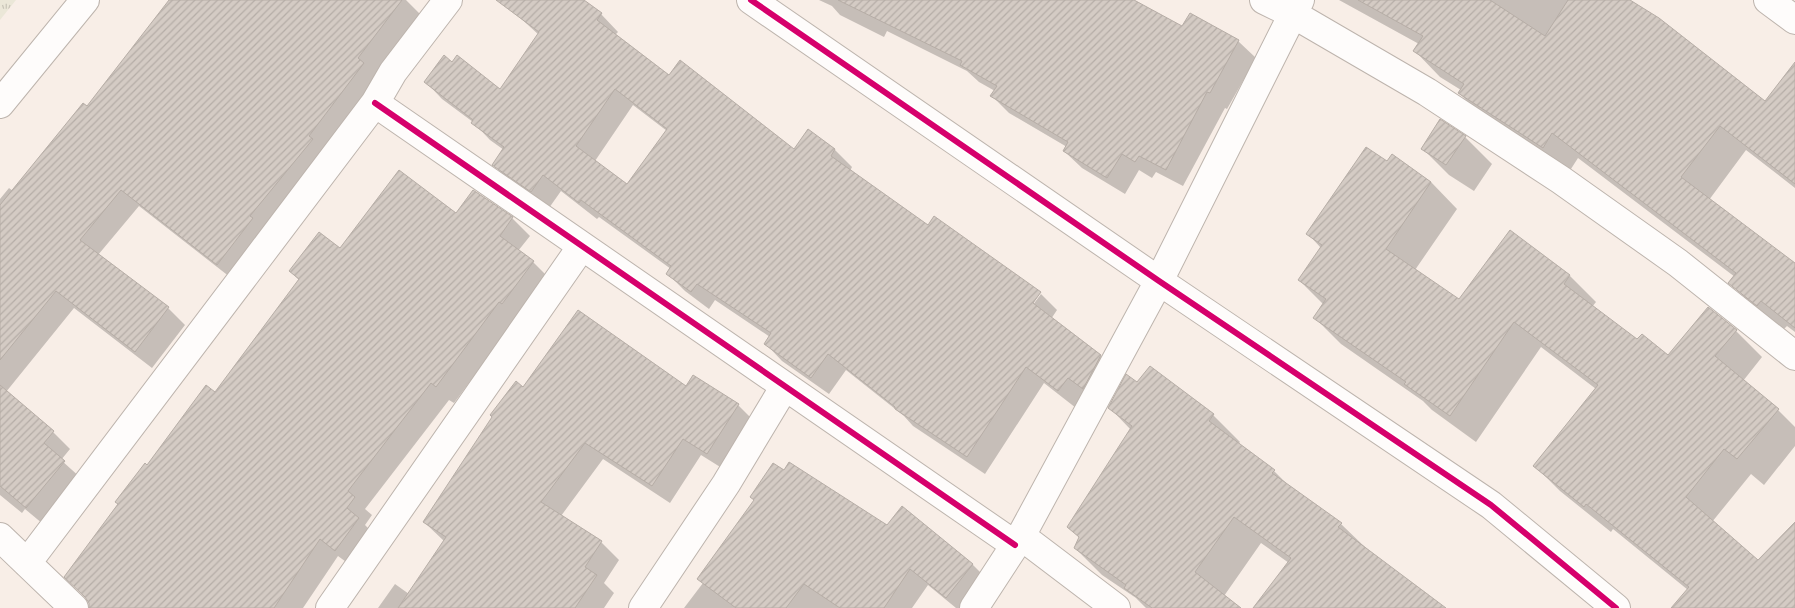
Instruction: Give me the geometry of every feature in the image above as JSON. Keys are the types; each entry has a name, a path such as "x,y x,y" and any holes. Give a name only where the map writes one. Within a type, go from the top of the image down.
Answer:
{"street":[{"path":"0,104 85,0"},
{"path":"27,563 376,103 393,72 448,0"},
{"path":"752,0 1159,281 1491,504 1616,608"},
{"path":"1264,0 1296,7 1561,180 1678,263 1795,356"},
{"path":"1768,0 1795,20"},
{"path":"974,608 1018,541 1159,281 1296,7"},
{"path":"376,103 786,386 1116,608"},
{"path":"330,608 582,246"},
{"path":"643,608 726,484 786,386"},
{"path":"0,538 74,608"}],"green space":[{"path":"0,0 16,0 0,20"}],"building":[{"path":"169,0 402,0 358,58 364,63 309,136 313,139 250,216 253,218 217,265 121,190 80,240 169,307 135,352 56,291 0,360 0,205 83,103 87,106"},
{"path":"496,0 584,0 602,13 597,20 669,75 680,60 794,149 808,129 835,149 831,156 928,225 934,216 1041,292 1033,303 1101,355 1083,389 1068,378 1058,391 1026,367 967,457 895,409 895,407 828,354 811,378 764,344 771,333 697,284 691,292 666,274 671,266 581,200 579,203 543,175 531,192 492,165 504,147 471,123 473,120 424,82 444,55 452,62 457,55 500,89 539,32","holes":["615,89 667,129 627,184 576,146"]},
{"path":"838,0 1134,0 1182,26 1190,13 1239,40 1210,93 1207,92 1166,170 1139,156 1135,162 1122,154 1107,178 1063,151 1068,142 990,96 997,86 960,65 962,61"},
{"path":"1358,0 1490,0 1545,36 1568,0 1630,0 1659,18 1765,101 1795,62 1795,184 1720,126 1681,177 1795,263 1795,328 1761,301 1757,306 1728,283 1736,273 1552,133 1543,148 1458,93 1464,84 1413,51 1423,36"},
{"path":"1440,119 1466,136 1446,165 1421,149"},
{"path":"1366,147 1387,161 1392,154 1431,182 1386,249 1459,299 1510,230 1570,275 1564,284 1637,339 1642,334 1668,355 1708,307 1737,330 1715,356 1779,409 1737,459 1724,449 1686,497 1758,560 1795,522 1795,608 1671,608 1689,587 1586,504 1584,507 1533,466 1598,385 1514,322 1450,416 1404,384 1406,382 1313,318 1326,299 1298,280 1322,245 1306,234"},
{"path":"399,170 456,213 473,190 513,217 500,236 534,261 502,304 499,302 436,387 431,383 348,491 355,497 347,508 359,518 335,551 320,539 274,608 89,608 89,603 85,597 64,577 118,504 115,502 145,463 147,465 206,385 215,392 299,279 289,271 319,232 340,248"},
{"path":"578,310 686,386 693,375 739,404 707,454 683,439 652,486 585,443 541,502 602,541 585,567 597,575 575,608 398,608 446,537 423,522 492,417 490,415 516,381 523,387"},
{"path":"1150,366 1214,414 1209,421 1275,470 1272,473 1342,523 1338,527 1446,608 1253,608 1291,558 1234,517 1195,572 1241,608 1152,608 1124,588 1126,585 1074,548 1079,537 1067,527 1132,426 1108,408 1126,374 1137,382"},
{"path":"0,385 54,431 44,443 65,461 26,508 0,486"},
{"path":"789,462 887,525 902,506 973,564 946,598 910,569 884,608 840,608 804,584 786,608 736,608 697,579 754,500 750,497 773,463 784,470"}],"cycle path":[{"path":"751,0 1159,281 1491,505 1616,608"},
{"path":"375,103 1015,545"}]}
